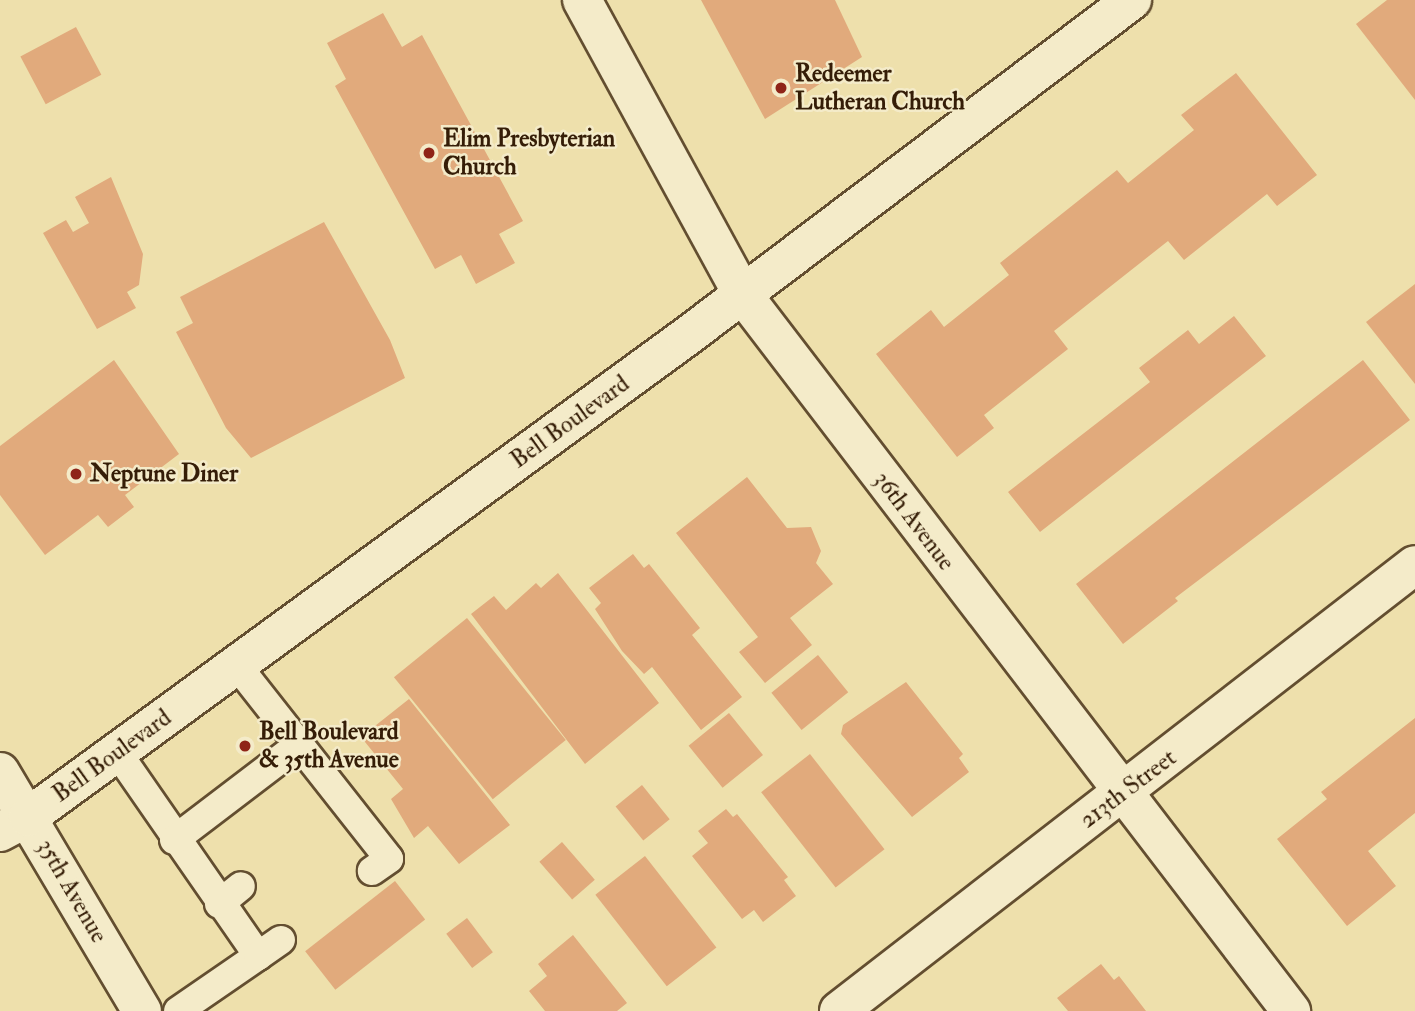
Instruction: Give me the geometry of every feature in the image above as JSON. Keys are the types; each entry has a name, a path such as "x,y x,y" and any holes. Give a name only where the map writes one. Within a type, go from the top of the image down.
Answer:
{"street":[{"name":"36th Avenue","path":"582,0 743,295 1122,794 1292,1011"},
{"name":"Bell Boulevard","path":"14,825 743,295 1132,0"},
{"name":"213th Street","path":"839,1011 1415,565"},
{"name":"35th Avenue","path":"0,772 14,825 142,1011"}],"lane":[{"path":"235,663 300,744 338,812 389,859 372,872"},
{"path":"174,840 300,744"},
{"path":"117,752 174,840 258,956"},
{"path":"219,904 241,886"},
{"path":"178,1011 281,940"}],"building":[{"name":"Redeemer Lutheran Church","path":"701,0 835,0 862,57 765,119"},
{"path":"1387,0 1415,0 1415,100 1356,24"},
{"name":"Elim Presbyterian Church","path":"383,13 402,47 422,35 523,221 499,234 515,263 476,284 461,255 435,269 335,86 346,79 327,43"},
{"path":"76,27 101,75 46,104 20,57"},
{"path":"1236,73 1317,175 1277,206 1267,194 1184,260 1168,241 1054,331 1068,349 984,415 994,428 957,457 876,354 931,310 944,327 1009,275 1000,263 1117,170 1128,183 1194,130 1181,115"},
{"path":"111,177 143,254 139,285 127,292 136,308 97,329 43,233 66,220 73,232 89,223 75,197"},
{"path":"324,222 390,340 405,378 251,458 226,428 176,332 193,323 180,297"},
{"path":"1415,284 1415,384 1366,322"},
{"path":"1234,316 1266,356 1040,532 1008,492 1150,382 1139,368 1188,330 1199,344"},
{"name":"Neptune Diner","path":"114,360 179,454 125,495 134,507 108,527 98,515 45,555 0,495 0,446"},
{"path":"1363,360 1410,420 1175,598 1178,601 1123,644 1076,584"},
{"path":"747,477 787,528 811,527 821,551 816,563 833,584 790,618 812,645 765,683 739,652 758,637 676,533"},
{"path":"633,554 644,568 649,564 700,628 692,635 742,697 701,730 652,667 644,674 622,651 595,609 601,603 589,588"},
{"path":"558,573 659,703 585,764 471,614 494,596 506,610 536,583 541,588"},
{"path":"467,618 566,740 493,799 394,677"},
{"path":"818,655 848,692 802,730 771,693"},
{"path":"906,682 963,754 959,758 969,772 912,817 841,734 843,725"},
{"path":"409,699 510,825 459,864 428,826 414,838 391,799 403,789 361,737"},
{"path":"729,713 763,755 723,788 689,746"},
{"path":"1415,718 1415,813 1368,851 1396,886 1347,926 1277,839 1327,799 1321,792"},
{"path":"810,754 884,849 836,888 761,792"},
{"path":"642,785 670,819 643,841 616,806"},
{"path":"726,809 733,817 737,814 788,877 784,880 796,896 763,922 754,910 742,919 692,856 708,843 698,831"},
{"path":"562,842 595,880 572,899 539,862"},
{"path":"645,856 716,947 667,986 595,895"},
{"path":"395,881 425,920 335,990 305,951"},
{"path":"467,918 493,952 472,968 446,934"},
{"path":"573,935 627,1003 617,1011 545,1011 529,991 547,976 538,964"},
{"path":"1101,964 1114,980 1119,976 1146,1011 1068,1011 1057,998"}],"place":[{"name":"Redeemer Lutheran Church","path":"781,88"},
{"name":"Elim Presbyterian Church","path":"429,153"},
{"name":"Neptune Diner","path":"76,474"},
{"name":"Bell Boulevard & 35th Avenue","path":"245,746"}]}
